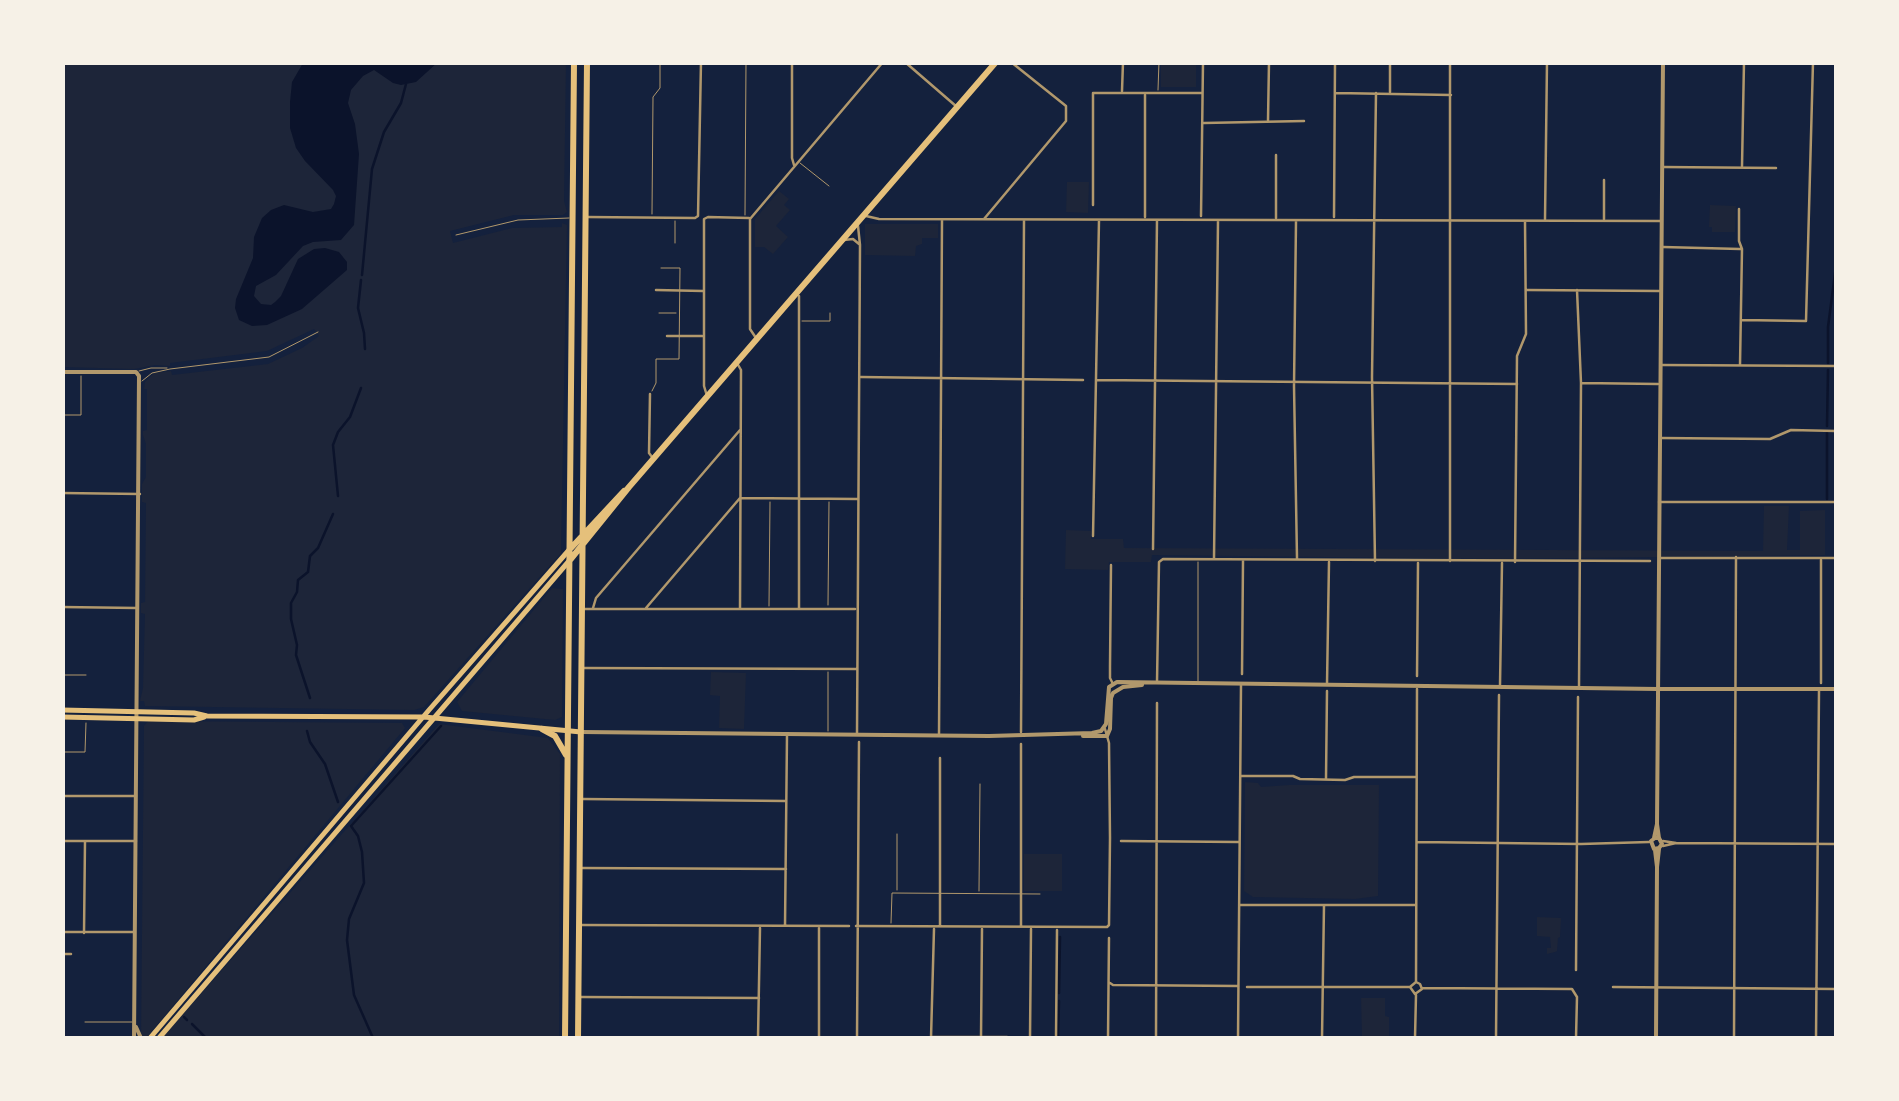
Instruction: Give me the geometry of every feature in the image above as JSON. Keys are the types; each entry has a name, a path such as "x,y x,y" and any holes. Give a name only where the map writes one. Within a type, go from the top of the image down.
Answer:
{"highway":[{"path":"565,1038 574,62"},
{"path":"578,1038 587,62"},
{"path":"569,560 996,62"},
{"path":"569,550 629,487"},
{"path":"582,515 592,520 600,516"},
{"path":"568,668 581,668"},
{"path":"542,729 554,736 567,756"},
{"path":"567,773 580,771"},
{"path":"566,884 572,880 579,883"},
{"path":"565,961 571,963 578,955"},
{"path":"565,984 570,974 578,977"}],"main road":[{"path":"159,1038 424,717 569,550"},
{"path":"324,840 436,717 569,560"},
{"path":"62,714 194,720 207,716 436,717 581,732"},
{"path":"150,1038 187,1001"}],"street":[{"path":"586,217 695,218 699,212 701,62"},
{"path":"792,62 794,166"},
{"path":"757,339 750,329 747,218 883,62"},
{"path":"905,62 957,107"},
{"path":"984,219 1066,122 1066,106 1011,62"},
{"path":"1122,92 1123,62"},
{"path":"1200,219 1203,62"},
{"path":"1268,122 1269,62"},
{"path":"1334,219 1335,62"},
{"path":"1390,62 1390,94"},
{"path":"1450,62 1450,562"},
{"path":"1545,221 1547,62"},
{"path":"1656,1038 1663,62"},
{"path":"1742,168 1744,62"},
{"path":"1742,320 1806,321 1813,62"},
{"path":"1334,92 1451,95"},
{"path":"1093,205 1093,93 1202,93"},
{"path":"1145,93 1145,219"},
{"path":"1374,561 1376,93"},
{"path":"1203,123 1304,121"},
{"path":"1276,156 1276,220"},
{"path":"1662,167 1776,168"},
{"path":"1604,180 1604,221"},
{"path":"1739,209 1740,366"},
{"path":"865,215 984,219 1661,221"},
{"path":"708,397 704,386 704,220 747,218"},
{"path":"939,735 942,218"},
{"path":"1021,735 1024,219"},
{"path":"1093,536 1100,219"},
{"path":"1153,549 1157,219"},
{"path":"1296,219 1297,560"},
{"path":"1214,558 1218,220"},
{"path":"1515,562 1517,356 1526,334 1526,221"},
{"path":"857,734 858,224"},
{"path":"843,240 860,245"},
{"path":"1661,247 1742,249"},
{"path":"798,609 799,289"},
{"path":"656,290 704,291"},
{"path":"1526,290 1660,291"},
{"path":"1577,290 1581,384 1579,687"},
{"path":"667,336 704,336"},
{"path":"737,363 741,370 740,609"},
{"path":"1660,365 1836,366"},
{"path":"62,372 136,372 140,376 134,1022 137,1038"},
{"path":"859,377 1083,380"},
{"path":"1097,380 1517,384"},
{"path":"1581,384 1660,384"},
{"path":"650,394 649,452 653,459"},
{"path":"593,609 596,598 740,430"},
{"path":"1660,438 1770,439 1792,430 1836,430"},
{"path":"62,494 140,494"},
{"path":"645,609 740,498 858,499"},
{"path":"1659,502 1836,502"},
{"path":"1734,1038 1736,557"},
{"path":"1659,558 1836,558"},
{"path":"1816,1038 1821,558"},
{"path":"1157,684 1162,559 1650,562"},
{"path":"1242,560 1242,674"},
{"path":"1327,684 1329,560"},
{"path":"1417,676 1418,562"},
{"path":"1500,686 1502,562"},
{"path":"1111,565 1110,666 1116,690"},
{"path":"62,607 139,608"},
{"path":"582,609 858,609"},
{"path":"581,668 858,669"},
{"path":"1112,683 1836,689"},
{"path":"581,732 1096,733 1108,720 1112,683"},
{"path":"1107,736 1110,698 1116,690 1157,684"},
{"path":"1238,1038 1241,685"},
{"path":"1417,686 1416,982 1422,988 1572,989 1577,997 1576,1038"},
{"path":"1326,779 1327,692"},
{"path":"1496,1038 1499,696"},
{"path":"1576,970 1578,697"},
{"path":"1156,704 1156,1038"},
{"path":"856,926 1108,927 1110,838 1104,728"},
{"path":"785,926 787,734"},
{"path":"1068,734 1107,736"},
{"path":"857,1038 858,742"},
{"path":"1021,744 1021,928"},
{"path":"940,758 940,928"},
{"path":"1240,776 1345,780 1354,776 1416,777"},
{"path":"62,796 137,796"},
{"path":"580,799 786,801"},
{"path":"62,841 137,841"},
{"path":"84,932 85,841"},
{"path":"1120,841 1239,842"},
{"path":"1416,842 1836,844"},
{"path":"580,868 786,869"},
{"path":"1239,905 1416,904"},
{"path":"1322,1038 1324,905"},
{"path":"579,925 849,926"},
{"path":"758,1038 760,926"},
{"path":"819,927 819,1038"},
{"path":"934,927 931,1038 1008,1037"},
{"path":"981,1038 982,928"},
{"path":"1030,1038 1031,928"},
{"path":"1056,1038 1057,928"},
{"path":"62,932 136,932"},
{"path":"1108,1038 1109,938"},
{"path":"62,954 71,954"},
{"path":"1247,987 1410,987 1416,982"},
{"path":"1110,984 1238,986"},
{"path":"1410,987 1416,994"},
{"path":"1613,987 1836,989"},
{"path":"1415,1038 1416,994 1422,988"},
{"path":"578,997 759,998"}],"lane":[{"path":"652,218 654,97 660,88 660,62"},
{"path":"746,62 747,218"},
{"path":"1158,62 1158,93"},
{"path":"798,162 829,186"},
{"path":"456,236 518,220 572,218"},
{"path":"675,218 675,243"},
{"path":"650,394 656,383 656,358 679,359 680,268 661,268"},
{"path":"660,313 680,313"},
{"path":"799,321 830,321 830,313"},
{"path":"140,383 152,373 170,369 270,357 318,332"},
{"path":"136,372 170,369"},
{"path":"63,415 81,415 81,372"},
{"path":"770,498 770,609"},
{"path":"828,609 829,499"},
{"path":"1198,559 1198,684"},
{"path":"828,669 828,734"},
{"path":"62,675 86,675"},
{"path":"62,752 85,752 86,714"},
{"path":"979,894 980,784"},
{"path":"897,893 898,834"},
{"path":"892,926 892,894 1040,894"},
{"path":"85,1022 134,1022"}],"shaded area":[{"path":"63,63 566,63 567,212 514,215 450,231 453,243 512,228 567,225 561,553 424,707 414,710 145,706 140,701 145,614 141,613 141,603 145,602 145,382 154,373 171,371 172,375 268,364 319,336 314,329 267,351 170,366 63,367"},
{"path":"303,63 437,63 416,82 401,85 374,70 351,90 348,103 359,154 354,225 341,240 303,246 276,275 256,286 254,296 261,304 275,302 298,259 314,249 339,252 347,262 347,270 302,309 267,325 252,326 239,320 235,308 262,218 284,205 313,212 331,209 336,196 296,148 290,128 292,82"},
{"path":"1161,63 1196,63 1196,87 1161,87"},
{"path":"1067,182 1089,182 1088,213 1066,212"},
{"path":"779,191 789,199 784,205 790,210 776,226 788,237 773,254 764,247 755,247 755,219"},
{"path":"1710,205 1736,206 1735,232 1712,232"},
{"path":"865,224 938,224 938,238 922,238 915,256 865,255"},
{"path":"1764,506 1789,506 1787,550 1800,550 1800,511 1825,510 1825,555 1497,559 1152,555 1151,562 1109,562 1108,570 1065,569 1066,530 1091,531 1091,539 1123,539 1124,548 1763,551"},
{"path":"552,588 563,589 562,717 555,720 462,711 457,702"},
{"path":"711,672 746,673 744,729 719,728 720,696 710,695"},
{"path":"148,721 402,723 405,728 146,1038 141,1038 144,726"},
{"path":"439,724 548,738 560,754 559,1038 162,1038"},
{"path":"1245,782 1261,787 1379,785 1378,896 1253,897 1244,891"},
{"path":"1024,854 1062,854 1062,891 1024,891"},
{"path":"1537,917 1561,918 1557,951 1547,954 1550,937 1537,936"},
{"path":"1361,998 1385,998 1389,1038 1362,1038"}],"waterway":[{"path":"362,275 372,169 406,84"},
{"path":"1828,363 1836,218"},
{"path":"361,280 358,308 365,349"},
{"path":"1827,426 1828,370"},
{"path":"338,496 333,445 361,388"},
{"path":"1827,433 1827,499"},
{"path":"310,698 296,655 291,603 298,580 308,572 310,556 318,548 333,514"},
{"path":"373,1038 354,995 347,940 349,919 364,883 362,852 351,826 441,726"},
{"path":"307,731 325,764 338,802"},
{"path":"1059,993 1060,937"},
{"path":"1058,1038 1059,1001"},
{"path":"184,1017 187,1020"},
{"path":"192,1024 206,1038"}]}
